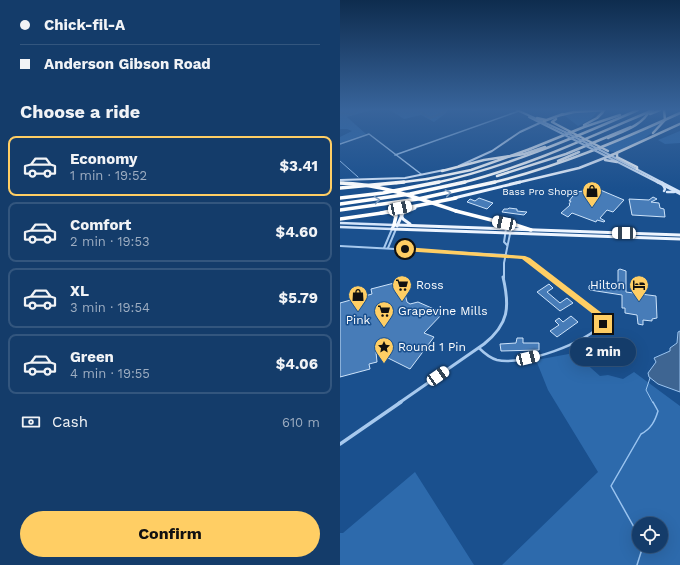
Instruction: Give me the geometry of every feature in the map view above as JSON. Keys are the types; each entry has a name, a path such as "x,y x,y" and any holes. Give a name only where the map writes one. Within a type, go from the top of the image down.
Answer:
{"highway":[{"path":"340,184 367,186 427,179 471,170 530,149 557,136"},
{"path":"340,198 405,189 462,177 512,163 576,136"},
{"path":"577,136 608,150 619,152"},
{"path":"587,139 593,136"},
{"path":"444,187 512,168 594,136"},
{"path":"520,175 557,161 611,136"},
{"path":"340,210 430,197 520,175 574,158 625,136"},
{"path":"641,142 649,136"},
{"path":"610,156 653,136"},
{"path":"340,204 386,198 473,182 526,168 607,138"},
{"path":"442,171 484,160 532,152 570,139"},
{"path":"619,152 617,157 637,167 637,169"},
{"path":"340,184 365,184 382,187 456,211 507,224 510,226 511,231"},
{"path":"381,213 456,198"},
{"path":"340,219 391,212 395,214 396,225"},
{"path":"487,219 509,222 531,230"}],"main road":[{"path":"340,184 379,181 442,171 481,157 514,136"},
{"path":"568,136 596,151 610,156 618,162 679,193"},
{"path":"575,136 679,193"},
{"path":"394,229 401,215 412,208 571,170 610,156"},
{"path":"598,161 608,160 618,162"},
{"path":"663,185 666,192 679,193"},
{"path":"401,215 404,221 412,225"},
{"path":"340,223 412,225 506,231"},
{"path":"340,227 609,232 680,237"},
{"path":"511,231 565,235 680,237"},
{"path":"539,234 560,233 562,231"},
{"path":"565,235 570,233 600,234 609,232"}],"street":[{"path":"340,144 362,136"},
{"path":"372,136 422,175"},
{"path":"395,155 447,136"},
{"path":"384,248 394,229"},
{"path":"388,248 394,229"},
{"path":"506,231 504,242 507,244"},
{"path":"340,444 478,348 495,334 507,316 507,295 504,274 505,255 511,231"},
{"path":"340,246 505,255 528,259 600,316 604,322 585,338 566,347 516,360 496,360 478,348"}],"shaded area":[{"path":"341,136 359,136 340,143"},
{"path":"629,136 648,136 626,149 619,151 610,151 603,147"},
{"path":"667,136 680,136 680,143 665,144 658,140"},
{"path":"680,331 680,392 658,384 649,377 648,373 656,362 654,358 670,351 670,348 677,343 678,332"},
{"path":"574,353 600,376 608,375 623,379 634,372 680,406 680,565 502,565 598,472 548,390 536,360"},
{"path":"415,472 474,565 340,565 340,533 343,533"}],"building":[{"name":"Bass Pro Shops","path":"598,189 624,200 613,212 607,210 600,218 605,221 604,222 597,220 596,222 572,213 568,217 561,213 570,205 569,204 571,201 569,201 576,192"},
{"path":"653,197 657,199 651,202 659,203 660,208 664,209 665,217 632,215 629,199 649,200"},
{"path":"479,198 493,203 487,209 467,202 470,199 475,201"},
{"path":"509,208 527,212 524,215 502,212 504,209"},
{"name":"Hilton","path":"620,269 626,271 626,292 656,296 657,318 652,319 652,321 643,320 643,325 638,324 637,315 625,313 625,308 622,308 622,295 589,289 591,284 612,288 618,284 618,270"},
{"name":"Grapevine Mills","path":"402,281 407,302 410,304 418,302 443,313 424,333 434,337 410,369 382,355 381,351 376,352 377,362 369,364 370,369 340,377 340,303 372,294 371,289"},
{"path":"549,284 553,288 547,292 560,303 567,298 573,303 560,311 537,292"},
{"path":"571,316 578,322 557,337 550,331 559,325 555,321 559,318 563,322"},
{"path":"517,338 523,338 523,343 539,343 539,350 501,351 500,344 516,343"}],"waterway":[{"path":"340,161 358,177"},
{"path":"650,378 646,390 653,403"},
{"path":"632,524 611,486 641,434 647,430 654,421 658,411 653,402"},
{"path":"637,565 641,553"}],"place":[{"name":"Bass Pro Shops","path":"592,208"},
{"name":"Ross","path":"402,302"},
{"name":"Hilton","path":"639,302"},
{"name":"Pink","path":"358,312"},
{"name":"Grapevine Mills","path":"384,328"},
{"name":"Round 1 Pin","path":"384,364"}],"route":[{"path":"405,249 523,257 528,259 600,316 603,319 603,324"}]}
